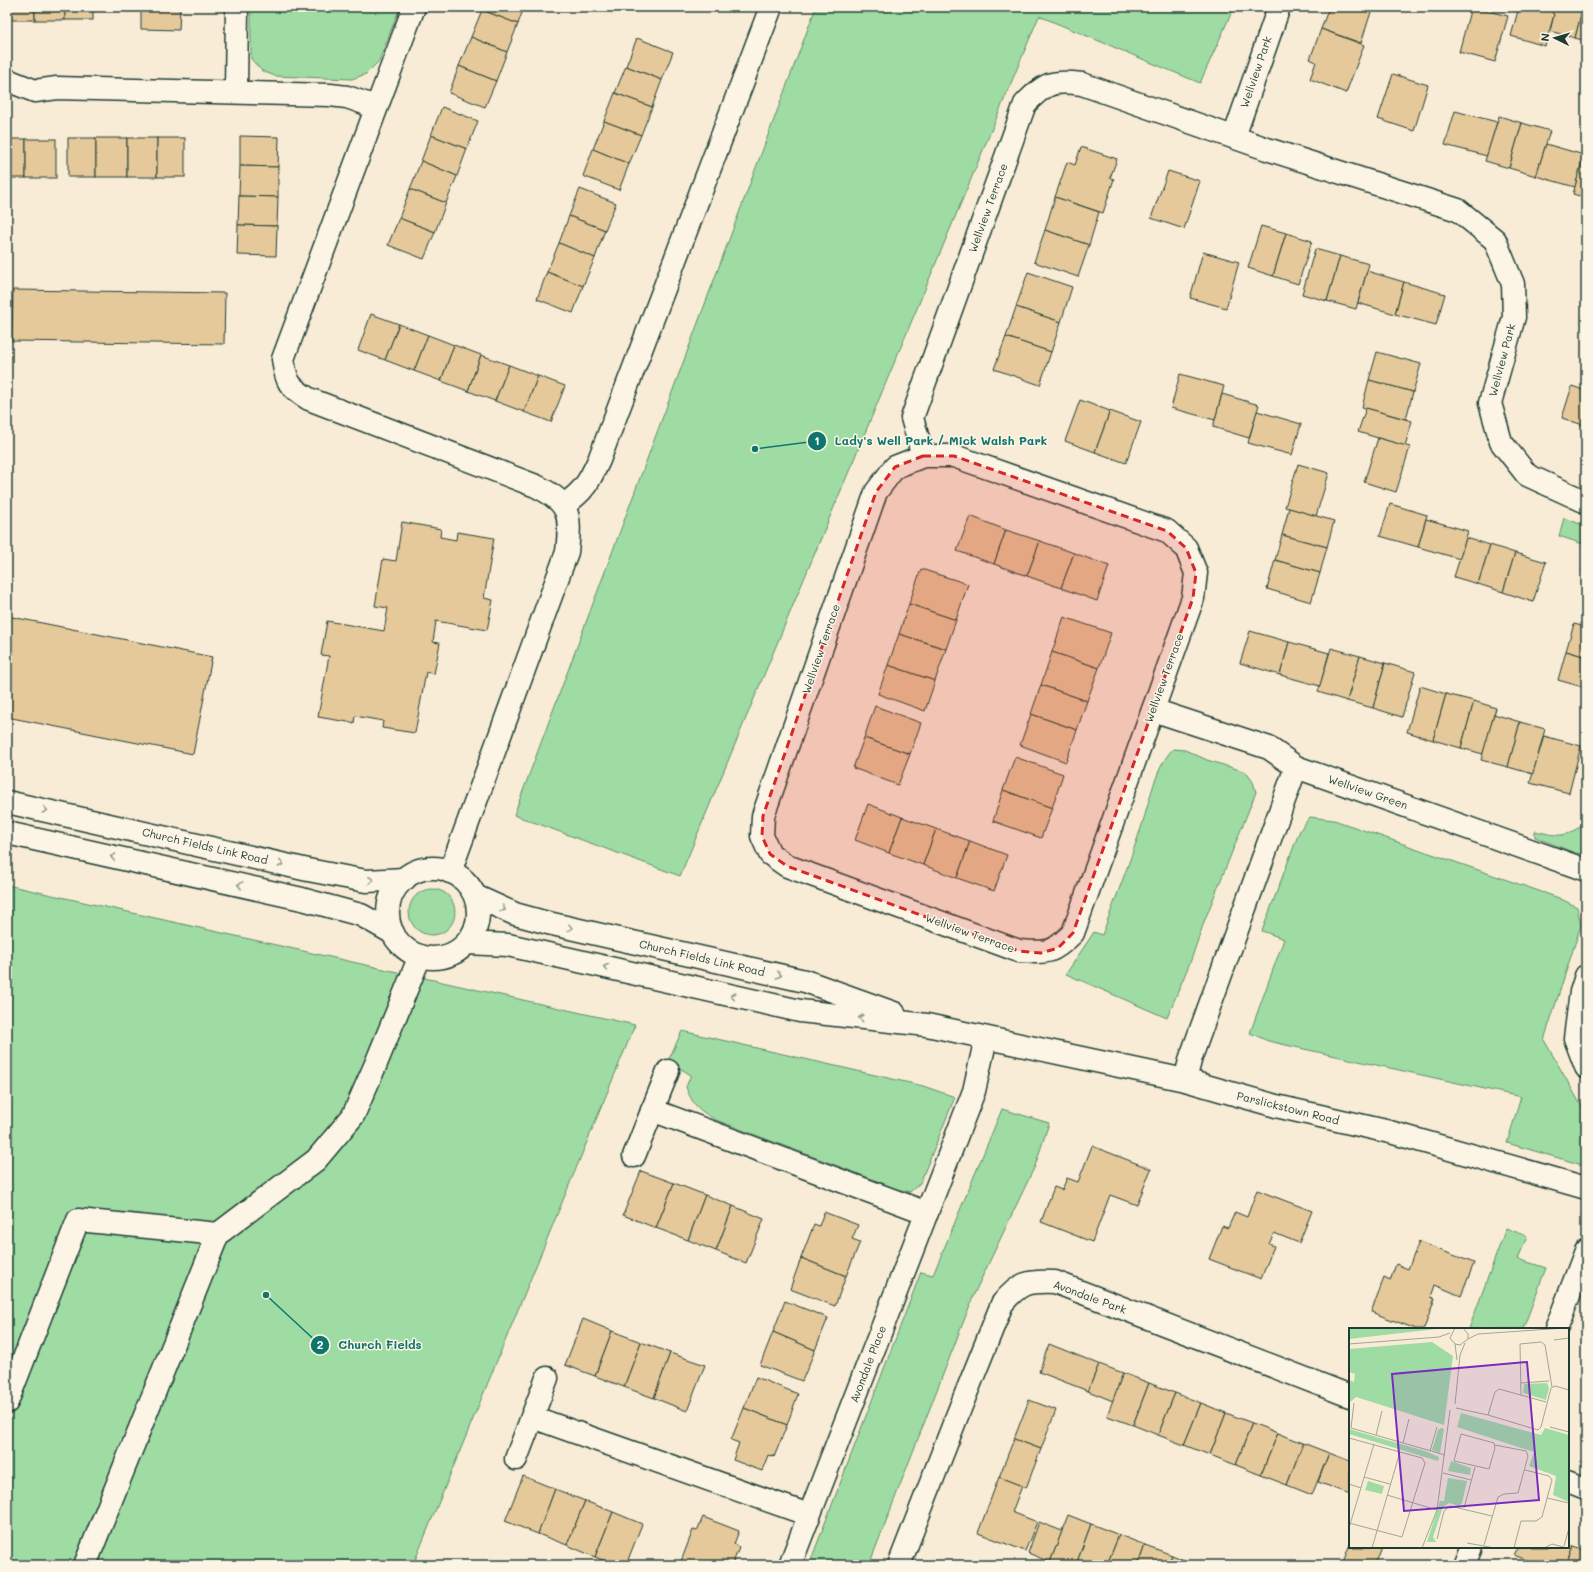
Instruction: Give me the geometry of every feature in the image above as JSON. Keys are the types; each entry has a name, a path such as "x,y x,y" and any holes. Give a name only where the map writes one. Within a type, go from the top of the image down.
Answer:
{"street":[{"path":"236,92 238,7"},
{"path":"414,7 283,359 285,377 295,391 309,399 536,486 551,493 564,505 568,520 567,552 450,872"},
{"path":"564,505 577,495 589,480 599,460 771,7"},
{"name":"Wellview Park","path":"1234,137 1279,7"},
{"path":"7,80 35,91 57,88 330,94 347,97 376,107"},
{"name":"Wellview Terrace","path":"923,456 912,418 1025,104 1038,90 1051,83 1066,82 1082,84 1164,113"},
{"name":"Wellview Park","path":"1164,113 1458,210 1495,240 1513,284 1514,317 1490,403 1501,442 1527,475 1586,502"},
{"name":"Wellview Terrace","path":"923,456 954,456 1168,531 1186,548 1196,573 1193,598 1153,710 1073,933 1058,948 1041,953 1019,951 787,866 770,854 762,836 763,816 876,492 895,466 923,456"},
{"name":"Wellview Green","path":"1153,710 1269,748 1296,767 1586,870"},
{"path":"1185,1080 1191,1057 1296,767"},
{"name":"Church Fields Link Road","path":"7,802 308,870 366,881 405,878"},
{"path":"7,833 302,899 361,915 393,933"},
{"path":"431,868 445,870 457,875 468,884 475,896 479,910 477,926 470,940 459,951 445,957 430,958 420,956 402,945 393,933 389,918 390,902 395,889 405,878 417,871 431,868"},
{"name":"Church Fields Link Road","path":"475,896 515,914 548,923 805,981 927,1025"},
{"name":"Church Fields Link Road","path":"467,943 508,945 800,1011 927,1025 986,1038"},
{"path":"85,1565 218,1234 316,1160 353,1116 420,956"},
{"path":"1586,976 1581,992 1575,1038 1586,1066"},
{"name":"Parslickstown Road","path":"986,1038 1185,1080 1276,1106 1390,1132 1586,1188"},
{"name":"Avondale Place","path":"790,1565 974,1091 986,1038"},
{"path":"634,1156 668,1071"},
{"path":"652,1110 927,1212"},
{"path":"7,1402 78,1220 218,1234"},
{"path":"1556,1328 1586,1251"},
{"name":"Avondale Park","path":"906,1563 957,1416 1002,1304 1012,1292 1023,1284 1038,1281 1055,1282 1349,1396"},
{"path":"516,1459 547,1378"},
{"path":"532,1417 809,1515"},
{"path":"1569,1481 1586,1488"},
{"path":"1464,1565 1471,1548"}],"highlighted area":[{"path":"923,456 954,456 1167,531 1186,548 1196,573 1193,598 1079,917 1073,933 1058,948 1041,953 1019,951 787,866 770,854 762,836 763,816 876,492 895,467"}],"green space":[{"path":"251,7 400,7 379,61 366,74 352,79 275,76 262,71 251,59"},
{"path":"816,7 1234,7 1200,83 1039,16 680,876 514,815"},
{"path":"1564,518 1586,526 1586,545 1559,536"},
{"path":"1173,749 1185,750 1207,760 1246,772 1253,782 1256,792 1167,1018 1066,974 1094,932 1102,935 1144,818 1153,786 1162,766"},
{"path":"1310,817 1334,820 1559,898 1577,907 1581,925 1544,1040 1586,1114 1586,1166 1507,1143 1521,1097 1268,1041 1250,1033 1284,939 1262,931 1300,830"},
{"path":"1586,823 1586,854 1575,853 1535,837 1535,831 1562,835 1567,834"},
{"path":"7,885 635,1025 413,1565 7,1565"},
{"path":"432,889 445,893 451,899 455,912 451,925 445,931 432,935 419,931 413,925 409,912 413,899 419,893"},
{"path":"682,1031 923,1086 955,1097 920,1183 910,1192 896,1189 716,1120 697,1107 691,1099 686,1087 691,1075 668,1061"},
{"path":"1002,1109 1049,1123 1035,1166 975,1292 869,1565 809,1565 921,1272 933,1275"},
{"path":"1506,1228 1527,1236 1518,1259 1546,1268 1523,1328 1469,1328"}],"building":[{"path":"7,7 35,7 35,20 7,20"},
{"path":"35,7 65,7 65,20 35,20"},
{"path":"65,7 93,7 93,20 65,20"},
{"path":"141,7 180,7 179,30 141,29"},
{"path":"483,7 524,7 518,24 482,10"},
{"path":"1329,7 1357,7 1371,12 1361,43 1321,29"},
{"path":"1357,7 1373,7 1371,12"},
{"path":"1471,7 1508,16 1495,62 1459,52"},
{"path":"1519,7 1552,7 1551,10 1554,15 1545,46 1511,36"},
{"path":"1552,7 1583,7 1575,38 1550,31 1554,15 1551,10"},
{"path":"1583,7 1586,7 1586,41 1575,38"},
{"path":"482,10 518,24 507,52 471,37"},
{"path":"1321,29 1364,45 1346,93 1310,79 1316,62 1310,59"},
{"path":"471,37 507,52 496,81 459,66"},
{"path":"637,38 673,52 662,80 626,66"},
{"path":"459,66 496,81 485,107 449,93"},
{"path":"626,66 662,80 652,107 615,93"},
{"path":"1393,74 1428,85 1414,131 1378,119"},
{"path":"615,93 652,107 641,135 604,121"},
{"path":"442,107 478,121 467,149 431,135"},
{"path":"1455,111 1497,122 1487,156 1445,145"},
{"path":"1499,116 1522,123 1509,168 1485,161"},
{"path":"604,121 641,135 629,164 593,149"},
{"path":"1522,123 1550,131 1536,176 1509,168"},
{"path":"431,135 467,149 457,176 421,161"},
{"path":"240,136 279,137 278,167 240,166"},
{"path":"68,138 96,138 96,177 68,177"},
{"path":"96,138 127,138 127,177 96,177"},
{"path":"127,138 157,138 157,177 127,177"},
{"path":"157,138 185,138 185,177 157,177"},
{"path":"7,139 26,139 26,178 7,178"},
{"path":"26,139 56,139 56,178 26,178"},
{"path":"1546,144 1584,155 1575,187 1536,176"},
{"path":"1081,147 1117,159 1110,178 1114,179 1103,213 1055,197 1067,162 1075,165"},
{"path":"593,149 629,164 619,190 583,176"},
{"path":"421,161 457,176 446,203 410,189"},
{"path":"1582,161 1586,162 1586,198 1573,194"},
{"path":"240,166 278,167 278,197 239,196"},
{"path":"1168,171 1200,181 1184,229 1151,218"},
{"path":"410,189 446,203 435,232 399,218"},
{"path":"580,189 616,203 605,230 569,216"},
{"path":"239,196 278,197 277,226 238,225"},
{"path":"1055,197 1099,212 1089,245 1045,230"},
{"path":"569,216 605,230 595,258 559,243"},
{"path":"399,218 435,232 424,259 388,245"},
{"path":"238,225 277,226 276,256 237,255"},
{"path":"1261,226 1286,233 1273,276 1248,268"},
{"path":"1045,230 1089,245 1078,277 1034,262"},
{"path":"1286,233 1312,241 1298,284 1273,276"},
{"path":"559,243 595,258 583,286 547,272"},
{"path":"1315,249 1340,256 1327,301 1302,294"},
{"path":"1203,252 1239,262 1226,308 1190,298"},
{"path":"1340,256 1369,264 1356,309 1327,301"},
{"path":"1367,271 1404,282 1395,314 1358,303"},
{"path":"547,272 583,286 573,313 537,299"},
{"path":"1028,272 1072,287 1061,322 1016,307"},
{"path":"1404,282 1445,294 1436,325 1395,314"},
{"path":"13,290 225,293 224,344 12,341"},
{"path":"1016,307 1061,322 1051,352 1006,337"},
{"path":"371,314 399,324 385,360 358,350"},
{"path":"399,324 428,335 414,371 385,360"},
{"path":"428,335 454,345 441,381 414,371"},
{"path":"1006,337 1051,352 1040,385 994,369"},
{"path":"454,345 481,355 468,391 441,381"},
{"path":"1377,352 1421,364 1413,392 1369,380"},
{"path":"481,355 509,365 495,401 468,391"},
{"path":"509,365 538,376 524,412 495,401"},
{"path":"1180,374 1224,386 1215,420 1171,408"},
{"path":"538,376 565,386 551,422 524,412"},
{"path":"1369,380 1413,392 1406,419 1362,407"},
{"path":"1572,386 1586,391 1586,426 1562,418"},
{"path":"1222,394 1259,405 1249,438 1213,427"},
{"path":"1080,400 1110,411 1095,452 1065,441"},
{"path":"1366,408 1412,421 1405,446 1358,432"},
{"path":"1110,411 1141,422 1126,463 1095,452"},
{"path":"1257,411 1301,424 1292,455 1248,443"},
{"path":"1378,438 1410,447 1396,492 1364,482"},
{"path":"1298,464 1329,473 1316,516 1285,507"},
{"path":"1390,504 1427,515 1418,547 1380,536"},
{"path":"1289,508 1334,521 1327,547 1282,535"},
{"path":"970,516 1006,530 994,564 957,551"},
{"path":"1426,519 1468,531 1460,559 1418,547"},
{"path":"402,522 441,529 440,537 456,540 457,532 494,538 484,598 493,600 487,630 436,621 433,642 440,643 434,674 426,672 415,733 382,728 383,721 355,716 354,723 318,717 329,656 321,655 327,621 384,631 388,608 375,606 383,559 396,561"},
{"path":"1006,530 1040,541 1027,576 994,564"},
{"path":"1282,535 1327,547 1320,573 1275,560"},
{"path":"1466,538 1490,545 1478,584 1454,577"},
{"path":"1040,541 1074,553 1061,588 1027,576"},
{"path":"1490,545 1515,553 1503,592 1478,584"},
{"path":"1074,553 1109,566 1097,601 1061,588"},
{"path":"1515,553 1546,562 1533,602 1503,592"},
{"path":"1275,560 1320,573 1311,602 1267,589"},
{"path":"921,569 968,584 956,620 909,604"},
{"path":"909,604 956,620 946,649 899,634"},
{"path":"1586,607 1586,627 1581,625"},
{"path":"7,616 212,657 193,754 7,717"},
{"path":"1064,617 1111,633 1099,668 1052,652"},
{"path":"1574,624 1586,627 1586,657 1566,651"},
{"path":"1250,631 1289,642 1280,675 1240,663"},
{"path":"899,634 946,649 935,681 888,665"},
{"path":"1289,642 1329,653 1320,686 1280,675"},
{"path":"1331,648 1360,656 1347,701 1318,692"},
{"path":"1566,651 1586,657 1586,688 1558,680"},
{"path":"1052,652 1099,668 1087,701 1041,685"},
{"path":"1360,656 1385,663 1373,708 1347,701"},
{"path":"1385,663 1415,672 1402,717 1373,708"},
{"path":"888,665 935,681 925,711 878,694"},
{"path":"1041,685 1087,701 1077,730 1031,714"},
{"path":"1420,686 1446,694 1433,740 1407,732"},
{"path":"1446,694 1474,701 1461,748 1433,740"},
{"path":"1474,701 1496,708 1483,754 1461,748"},
{"path":"875,706 921,723 910,754 864,738"},
{"path":"1031,714 1077,730 1066,762 1020,745"},
{"path":"1494,714 1520,722 1508,767 1481,760"},
{"path":"1520,722 1545,729 1533,774 1508,767"},
{"path":"1544,736 1581,746 1569,793 1530,783"},
{"path":"864,738 910,754 898,785 853,768"},
{"path":"1015,757 1063,774 1052,808 1003,790"},
{"path":"1003,790 1052,808 1041,838 993,821"},
{"path":"868,804 902,817 889,853 855,840"},
{"path":"902,817 936,829 923,865 889,853"},
{"path":"936,829 970,841 957,878 923,865"},
{"path":"970,841 1007,855 994,891 957,878"},
{"path":"1092,1146 1151,1169 1137,1205 1110,1195 1092,1242 1041,1222 1054,1187 1062,1190 1067,1178 1078,1182"},
{"path":"641,1171 674,1183 656,1228 623,1215"},
{"path":"674,1183 705,1195 688,1240 656,1228"},
{"path":"1257,1190 1312,1211 1299,1243 1274,1233 1269,1244 1274,1246 1261,1279 1209,1259 1222,1226 1228,1228 1235,1212 1247,1217"},
{"path":"705,1195 733,1206 716,1251 688,1240"},
{"path":"733,1206 764,1219 746,1263 716,1251"},
{"path":"824,1212 858,1225 852,1239 860,1242 846,1276 801,1258 814,1224 819,1226"},
{"path":"1419,1242 1474,1263 1461,1296 1435,1285 1431,1297 1435,1298 1424,1328 1413,1328 1371,1312 1384,1278 1390,1281 1396,1264 1408,1269"},
{"path":"801,1258 846,1276 835,1306 790,1289"},
{"path":"785,1301 828,1318 815,1350 773,1332"},
{"path":"583,1319 612,1331 595,1376 565,1365"},
{"path":"612,1331 641,1342 624,1387 595,1376"},
{"path":"773,1332 815,1350 802,1381 760,1365"},
{"path":"641,1342 670,1353 654,1398 624,1387"},
{"path":"1049,1344 1099,1364 1088,1391 1039,1372"},
{"path":"670,1353 705,1365 687,1411 654,1398"},
{"path":"1099,1364 1123,1373 1113,1401 1088,1391"},
{"path":"1123,1373 1149,1383 1133,1425 1107,1416"},
{"path":"756,1377 798,1394 787,1425 744,1408"},
{"path":"1149,1383 1175,1393 1158,1435 1133,1425"},
{"path":"1175,1393 1201,1403 1184,1445 1158,1435"},
{"path":"1029,1400 1056,1410 1041,1449 1014,1439"},
{"path":"1201,1403 1226,1413 1210,1455 1184,1445"},
{"path":"744,1408 787,1425 774,1457 768,1455 762,1471 733,1460 739,1443 731,1440"},
{"path":"1226,1413 1252,1423 1236,1465 1210,1455"},
{"path":"1252,1423 1278,1433 1261,1475 1236,1465"},
{"path":"1278,1433 1303,1443 1287,1485 1261,1475"},
{"path":"1014,1439 1041,1449 1026,1488 999,1477"},
{"path":"1303,1443 1329,1453 1312,1495 1287,1485"},
{"path":"1329,1453 1349,1461 1349,1494 1318,1482"},
{"path":"523,1476 555,1489 538,1534 505,1521"},
{"path":"999,1477 1022,1486 1012,1512 1037,1522 1025,1551 978,1533"},
{"path":"555,1489 585,1501 567,1545 538,1534"},
{"path":"585,1501 613,1512 595,1557 567,1545"},
{"path":"613,1512 642,1524 626,1565 616,1565 595,1557"},
{"path":"1068,1515 1091,1524 1076,1565 1057,1565 1050,1562"},
{"path":"703,1517 739,1531 734,1544 739,1548 732,1565 680,1564 693,1530 697,1531"},
{"path":"1039,1522 1062,1531 1050,1562 1028,1553"},
{"path":"1091,1524 1119,1535 1107,1565 1076,1565"},
{"path":"1119,1535 1145,1545 1138,1565 1107,1565"},
{"path":"1569,1544 1574,1547 1567,1565 1539,1565 1514,1555 1518,1548 1569,1548"},
{"path":"1145,1545 1172,1555 1168,1565 1138,1565"},
{"path":"1349,1547 1349,1548 1382,1548 1375,1565 1342,1565"},
{"path":"1574,1547 1586,1551 1586,1565 1567,1565"},
{"path":"1172,1555 1196,1565 1168,1565"}],"place":[{"name":"Lady's Well Park / Mick Walsh Park","path":"755,449"},
{"name":"Church Fields","path":"266,1295"}]}
